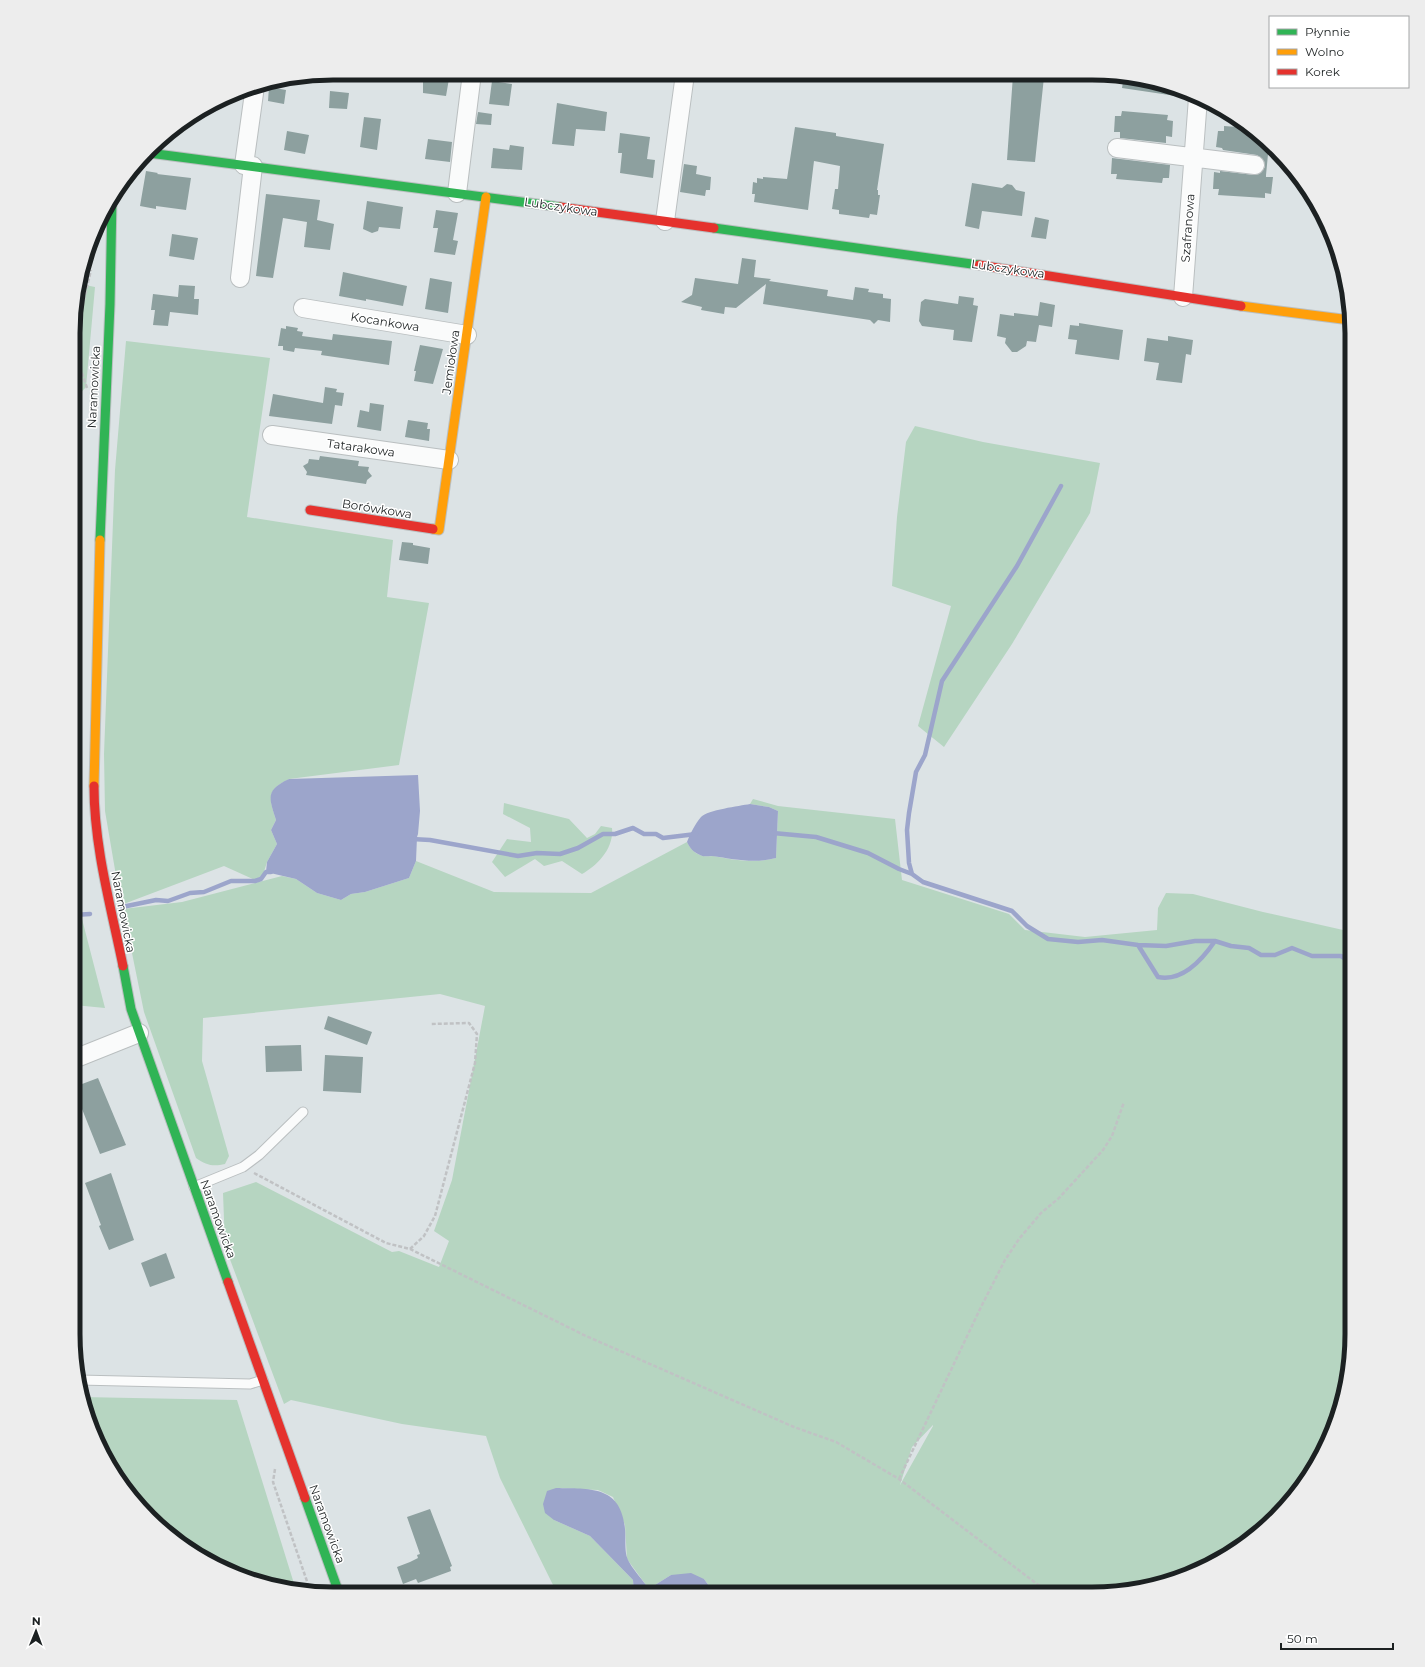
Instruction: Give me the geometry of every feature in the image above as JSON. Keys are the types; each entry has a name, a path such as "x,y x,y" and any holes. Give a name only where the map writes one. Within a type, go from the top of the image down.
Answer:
{"street":[{"path":"457,193 471,80"},
{"path":"665,221 685,80"},
{"path":"240,278 254,92"},
{"name":"Szafranowa","path":"1183,297 1198,103"},
{"path":"1117,148 1193,159 1255,165"},
{"name":"Lubczykowa","path":"154,154 665,221 1045,274 1273,312 1344,319"},
{"name":"Jemiołowa","path":"440,530 486,197"},
{"name":"Naramowicka","path":"112,210 110,304 101,479 94,783 96,826 123,973 139,1033 337,1587"},
{"name":"Kocankowa","path":"302,308 467,335"},
{"name":"Tatarakowa","path":"272,435 449,460"},
{"name":"Borówkowa","path":"310,510 440,530"},
{"path":"80,1057 139,1033"}],"lane":[{"path":"194,1187 244,1167 259,1155 303,1112"},
{"path":"84,1380 250,1384 263,1380"}],"path":[{"path":"81,310 91,264"},
{"path":"80,368 89,396"},
{"path":"410,1249 424,1236 435,1216 475,1063 477,1034 469,1023 431,1024"},
{"path":"899,1479 1005,1260 1019,1239 1041,1213 1059,1198 1103,1150 1112,1136 1124,1102"},
{"path":"244,1167 386,1243 410,1249 586,1336 794,1427 836,1442 899,1479 1042,1587"}],"green space":[{"path":"85,285 95,287 86,387 80,394 80,333 82,300"},
{"path":"126,341 270,358 247,517 393,540 387,597 429,603 399,765 289,779 276,787 271,795 276,820 271,830 277,844 267,862 263,875 255,880 224,866 121,905 105,811 104,754 115,470"},
{"path":"915,426 983,442 1100,463 1090,513 1012,644 944,747 918,726 951,606 892,586 897,517 906,442"},
{"path":"753,799 778,806 895,819 902,880 1009,914 1025,930 1085,937 1157,930 1158,908 1166,893 1193,894 1345,930 1345,1334 1343,1367 1332,1415 1326,1431 1302,1475 1293,1488 1271,1513 1246,1535 1233,1544 1189,1568 1173,1574 1125,1585 1092,1587 710,1587 704,1579 671,1575 655,1585 646,1585 627,1559 625,1525 613,1497 598,1490 556,1488 554,1520 590,1536 633,1580 634,1587 554,1587 500,1478 486,1436 402,1424 291,1400 284,1404 225,1246 223,1193 256,1182 392,1252 399,1251 439,1267 449,1241 434,1231 452,1180 485,1006 440,994 203,1018 202,1061 229,1156 225,1164 210,1165 196,1158 144,1012 123,909 182,902 282,876 296,879 317,893 341,900 351,894 365,892 409,878 416,861 494,892 591,893 687,842 694,852 703,856 752,861 776,858 778,811 769,807 750,804","holes":["933,1425 933,1426 900,1485 912,1447"]},
{"path":"504,803 569,819 587,838 595,834 601,826 612,828 612,835 608,849 594,866 582,874 562,861 544,866 535,859 505,877 492,862 507,839 531,842 530,828 503,814"},
{"path":"80,911 105,1008 80,1006"},
{"path":"89,1397 237,1400 294,1584 252,1574 221,1561 192,1544 166,1524 143,1501 123,1475 99,1431"}],"water":[{"path":"418,775 420,811 416,861 409,878 365,892 351,894 341,900 317,893 296,879 266,872 267,862 277,844 271,830 276,820 271,795 272,791 281,783 289,779"},
{"path":"750,804 769,807 778,811 776,858 752,861 701,856 695,853 687,842 701,817 717,810"},
{"path":"556,1488 592,1490 602,1492 610,1497 617,1504 622,1515 628,1560 646,1585 655,1585 671,1575 691,1573 704,1579 710,1587 634,1587 633,1580 590,1536 554,1520 545,1513 543,1504 547,1491"}],"building":[{"path":"423,80 449,80 446,96 423,93"},
{"path":"1013,80 1044,80 1035,162 1007,160"},
{"path":"492,81 512,84 509,106 489,104"},
{"path":"1123,82 1125,82 1173,93 1176,94 1176,96 1122,88"},
{"path":"273,88 286,90 284,104 268,101 269,89"},
{"path":"330,91 349,93 347,109 329,108"},
{"path":"557,103 607,112 605,131 576,129 574,146 552,144"},
{"path":"1122,111 1168,115 1167,120 1173,121 1172,137 1166,136 1166,143 1120,138 1120,132 1114,132 1115,116 1121,116"},
{"path":"478,112 492,114 491,125 476,124"},
{"path":"364,117 381,119 377,150 360,147"},
{"path":"1224,126 1239,127 1268,152 1266,177 1273,177 1271,194 1265,193 1265,198 1218,195 1219,189 1213,189 1214,172 1220,173 1220,171 1254,175 1259,174 1265,167 1264,161 1257,155 1223,150 1222,148 1216,147 1218,131 1224,131"},
{"path":"795,127 836,133 836,136 884,144 877,190 878,195 880,195 877,215 870,214 869,218 839,214 839,210 832,209 835,189 838,189 840,166 814,161 808,210 754,202 755,194 752,194 753,182 757,183 757,178 787,179"},
{"path":"287,131 309,135 305,154 284,150"},
{"path":"620,133 650,137 647,159 655,160 653,178 620,173 622,153 618,153"},
{"path":"428,139 452,142 450,162 425,159"},
{"path":"510,145 524,147 522,170 491,168 493,148 509,150"},
{"path":"1112,158 1170,165 1169,178 1163,178 1162,183 1116,179 1117,174 1111,174"},
{"path":"684,164 697,166 696,174 711,177 710,190 706,190 705,196 680,192"},
{"path":"146,171 158,173 157,174 191,178 186,210 156,206 156,209 140,206"},
{"path":"972,183 1002,188 1007,184 1012,185 1016,190 1025,192 1022,216 982,211 979,229 965,226"},
{"path":"266,194 320,200 317,220 334,224 330,250 304,247 307,222 283,218 273,278 256,276"},
{"path":"367,201 403,207 400,229 379,227 378,231 372,233 363,229"},
{"path":"436,210 458,213 453,240 458,241 455,255 434,252 438,228 433,228"},
{"path":"1035,217 1049,220 1046,239 1031,237"},
{"path":"172,234 198,238 194,260 169,256"},
{"path":"742,258 756,260 754,277 771,279 769,281 828,290 827,296 853,300 855,287 869,289 868,292 883,294 883,298 891,299 890,322 878,320 874,324 870,320 763,304 766,284 736,308 725,307 724,314 701,310 702,307 681,302 692,295 695,278 738,284"},
{"path":"343,272 407,286 403,306 366,299 366,301 339,296"},
{"path":"430,278 452,282 448,313 425,309"},
{"path":"179,285 195,286 194,299 199,299 198,315 170,312 168,326 153,325 155,310 151,310 153,294 178,297"},
{"path":"959,296 974,298 973,305 978,306 972,342 953,340 954,330 922,326 919,321 921,302 925,299 958,304"},
{"path":"1040,302 1055,305 1052,327 1039,325 1036,342 1027,341 1026,346 1017,352 1012,352 1005,343 1006,338 997,336 1000,314 1014,316 1014,313 1038,316"},
{"path":"1079,323 1123,330 1119,360 1075,354 1077,340 1068,339 1070,325 1079,326"},
{"path":"286,326 298,328 297,331 303,332 302,336 332,340 333,334 392,341 389,365 321,355 322,351 295,348 294,352 283,350 283,346 278,346 281,328 286,329"},
{"path":"1168,336 1193,340 1191,355 1186,354 1182,383 1156,380 1159,363 1144,361 1147,338 1168,341"},
{"path":"420,345 443,349 433,384 414,381 416,371 414,371"},
{"path":"325,387 337,389 336,392 344,393 342,406 335,405 332,424 269,416 273,394 323,403"},
{"path":"370,403 384,405 381,431 357,427 360,410 369,412"},
{"path":"408,420 428,423 427,429 430,429 429,441 405,437"},
{"path":"320,456 359,461 358,466 369,467 368,471 372,476 367,480 366,484 306,475 307,472 303,466 308,463 309,459 319,460"},
{"path":"402,542 413,543 413,545 430,548 428,564 399,560"},
{"path":"328,1016 372,1032 367,1045 324,1029"},
{"path":"301,1045 302,1071 266,1072 265,1046"},
{"path":"325,1055 363,1057 361,1093 323,1091"},
{"path":"98,1078 126,1145 100,1154 80,1104 80,1085"},
{"path":"111,1173 134,1240 109,1250 99,1226 101,1225 85,1183"},
{"path":"166,1253 175,1278 150,1287 141,1263"},
{"path":"430,1509 452,1566 450,1567 451,1571 418,1583 416,1579 403,1584 397,1567 418,1558 417,1555 420,1554 407,1517"}],"waterway":[{"path":"912,874 909,863 907,830 909,813 916,772 925,755 942,681 1017,566 1061,486"},
{"path":"412,839 430,840 518,856 537,853 560,854 578,848 603,834 615,834 633,828 644,834 656,834 663,838 696,834"},
{"path":"773,833 816,837 868,853 912,874 923,882 1012,911 1027,926 1048,939 1078,942 1102,940 1138,945 1166,946 1195,941 1215,941 1231,946 1249,948 1261,955 1275,955 1292,948 1312,956 1341,956 1345,959"},
{"path":"122,907 156,900 168,901 190,893 204,892 231,881 255,881 261,879 266,872 271,872"},
{"path":"80,915 90,914"},
{"path":"1138,945 1158,977 1167,978 1183,973 1191,968 1198,962 1215,941"}],"traffic: fast":[{"path":"154,154 560,207"},
{"path":"100,540 110,304 112,210"},
{"path":"714,228 979,265"},
{"path":"123,966 131,1009 228,1282"},
{"path":"305,1498 337,1587"}],"traffic: slow":[{"path":"433,529 439,530 486,197"},
{"path":"1241,306 1344,319"},
{"path":"94,786 100,540"}],"traffic: jam":[{"path":"560,207 714,228"},
{"path":"979,265 1241,306"},
{"path":"310,510 433,529"},
{"path":"94,786 100,854 123,966"},
{"path":"228,1282 305,1498"}]}
